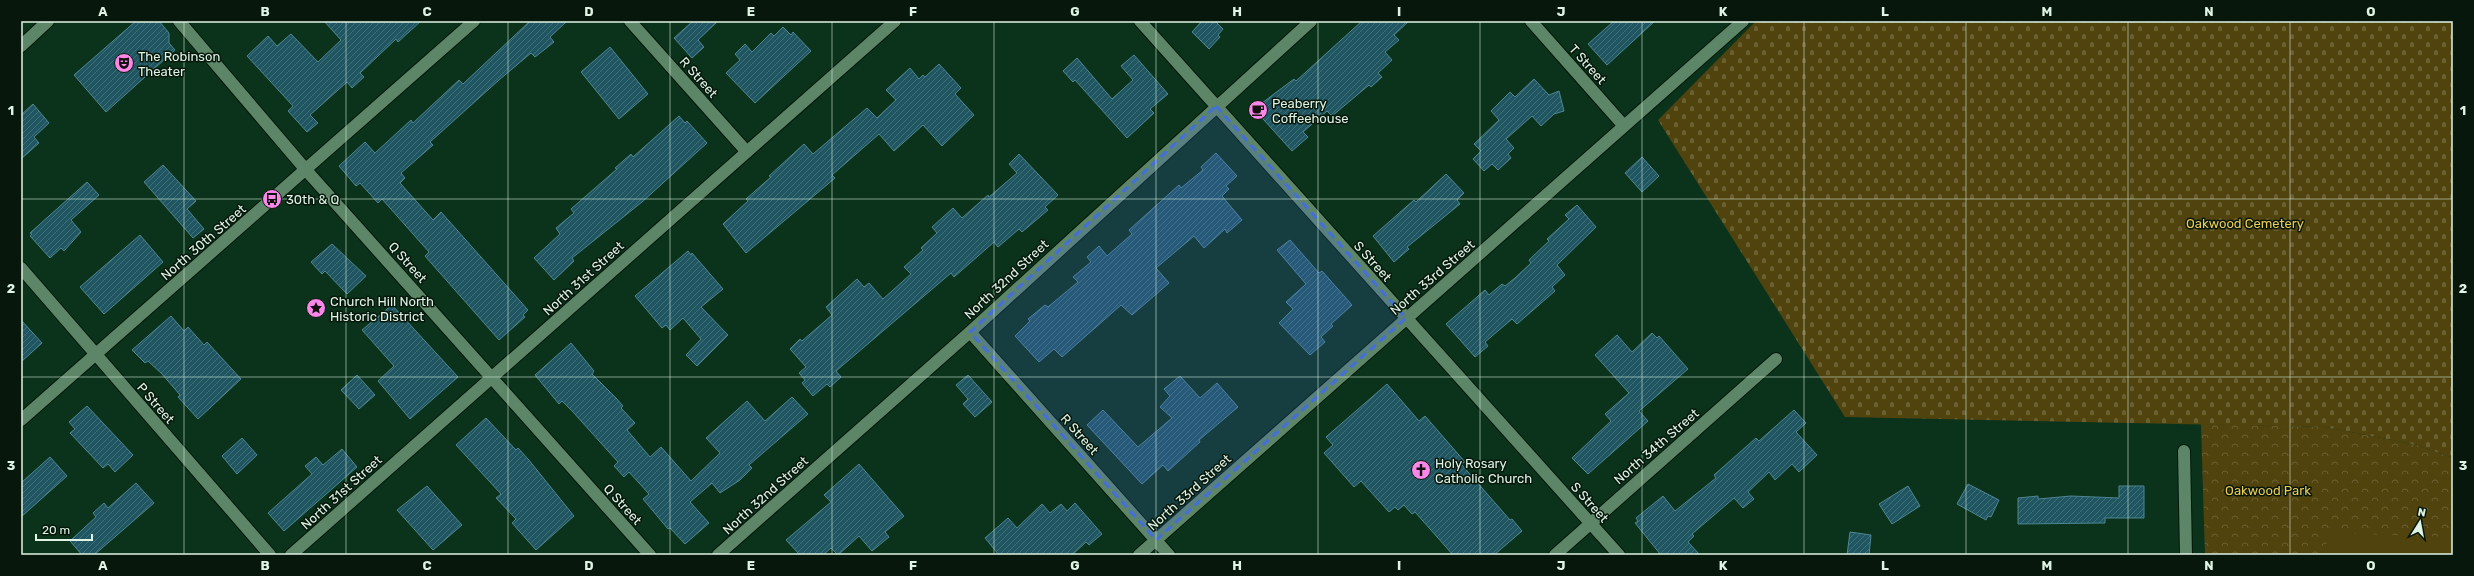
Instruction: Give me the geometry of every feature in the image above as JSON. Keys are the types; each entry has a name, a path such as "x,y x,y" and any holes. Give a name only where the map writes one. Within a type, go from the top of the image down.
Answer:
{"street":[{"path":"21,46 48,21"},
{"name":"Q Street","path":"179,21 306,170 650,555"},
{"name":"North 30th Street","path":"21,420 474,21"},
{"name":"R Street","path":"630,21 747,152"},
{"name":"North 31st Street","path":"291,555 895,21"},
{"name":"S Street","path":"1140,21 1619,555"},
{"name":"North 32nd Street","path":"718,555 970,332 1216,106 1311,21"},
{"name":"T Street","path":"1531,21 1624,126"},
{"name":"North 33rd Street","path":"1139,555 1743,21"},
{"name":"P Street","path":"21,268 270,555"},
{"name":"R Street","path":"970,332 1169,555"},
{"name":"North 34th Street","path":"1555,555 1776,359"},
{"path":"2177,555 2186,555 2184,451"}],"highlighted area":[{"path":"1216,106 1406,318 1156,540 970,332"}],"green space":[{"name":"Oakwood Cemetery","path":"1756,21 2453,21 2453,458 2417,445 2326,427 1845,417 1658,120"},
{"name":"Oakwood Park","path":"2201,424 2326,427 2417,445 2453,458 2453,555 2205,555"},
{"path":"2327,533 2453,537 2453,555 2326,555"}],"building":[{"name":"The Robinson Theater","path":"136,21 159,21 169,33 169,43 175,50 106,112 74,75"},
{"path":"324,21 421,21 398,42 396,39 360,73 364,77 352,88 347,82 310,115 318,123 307,132 288,111 293,106 247,56 268,36 277,46 291,34 318,62 341,40"},
{"path":"530,21 567,21 550,37 554,42 535,57 531,53 430,142 433,145 401,173 405,178 400,183 433,220 441,212 528,310 523,315 525,317 499,340 425,256 429,252 382,199 378,203 360,183 356,186 339,166 365,142 375,153 411,120 413,123 459,80 463,84"},
{"path":"693,21 718,21 698,40 704,47 692,58 674,38"},
{"path":"1202,21 1215,21 1223,29 1218,35 1220,37 1209,49 1192,32"},
{"path":"1362,21 1409,21 1394,35 1399,40 1385,52 1392,60 1378,73 1382,77 1371,87 1369,85 1332,116 1327,111 1303,132 1308,137 1292,151 1254,109 1294,79 1296,81"},
{"path":"1614,21 1655,21 1607,65 1588,44"},
{"path":"783,27 791,35 793,32 811,51 755,103 726,73 740,60 735,54 745,44 752,52 771,33 774,36"},
{"path":"610,47 648,94 619,119 581,72"},
{"path":"1134,55 1168,94 1150,109 1154,113 1127,138 1075,80 1073,82 1063,71 1077,58 1112,99 1133,80 1121,66"},
{"path":"939,64 961,88 955,94 974,115 942,146 923,125 894,151 879,134 832,175 835,178 746,253 723,224 748,201 746,199 771,177 769,176 804,144 813,154 867,108 877,118 896,100 886,90 910,68 919,79 923,75 925,77"},
{"path":"1534,79 1549,95 1559,91 1564,111 1554,114 1541,126 1532,116 1506,139 1514,148 1508,154 1511,158 1498,170 1492,164 1484,171 1473,159 1481,151 1474,144 1499,120 1491,111 1510,92 1515,97"},
{"path":"33,104 49,123 34,137 39,143 21,159 21,115"},
{"path":"679,116 685,123 687,121 707,143 642,202 572,258 574,261 554,280 534,258 560,234 556,228 574,213 571,209 617,169 615,168 631,154 633,157"},
{"path":"1216,153 1237,176 1226,186 1229,189 1222,196 1242,220 1227,233 1225,229 1204,248 1194,236 1156,268 1169,283 1132,315 1121,305 1062,357 1054,349 1039,362 1015,336 1030,321 1028,319 1045,305 1048,307 1078,282 1073,277 1091,262 1087,257 1099,246 1107,256 1132,234 1129,230 1179,185 1181,188 1203,170 1201,167"},
{"path":"1019,154 1058,195 1045,207 1048,210 1022,232 1019,229 998,247 994,242 954,277 951,273 836,371 841,377 830,387 827,384 813,396 802,383 805,380 799,373 806,367 790,349 800,339 802,341 832,315 826,307 857,279 864,287 869,283 883,299 911,274 904,267 923,250 921,248 937,233 932,227 953,208 962,218 988,195 989,197 1017,173 1009,164"},
{"path":"1642,157 1659,176 1642,192 1625,173"},
{"path":"163,165 196,201 187,209 204,229 193,238 144,182"},
{"path":"1446,174 1464,193 1457,200 1460,204 1407,247 1409,249 1394,262 1373,236 1414,200 1416,202"},
{"path":"87,182 99,195 71,220 81,232 64,251 61,248 50,258 30,236 32,234 30,233"},
{"path":"1577,205 1596,227 1557,265 1565,275 1552,287 1555,291 1517,324 1512,319 1485,342 1488,346 1475,357 1446,324 1485,290 1489,295 1502,284 1505,286 1515,278 1531,263 1529,260 1549,241 1547,239 1569,219 1565,215"},
{"path":"140,235 163,262 104,314 80,287"},
{"path":"1290,240 1319,273 1322,271 1352,305 1331,324 1333,326 1321,337 1325,342 1310,355 1279,323 1293,309 1286,302 1306,284 1277,250"},
{"path":"332,244 366,276 347,294 325,271 322,274 311,262"},
{"path":"688,251 691,255 692,253 723,289 701,307 728,335 697,366 686,355 701,339 683,318 670,330 666,325 662,328 635,296"},
{"path":"392,305 458,377 410,419 378,381 394,366 362,330"},
{"path":"171,316 184,331 188,327 204,345 207,342 241,379 198,419 178,397 180,395 162,374 148,361 145,363 132,350"},
{"path":"21,320 42,343 21,362"},
{"path":"1652,333 1657,338 1659,336 1688,369 1639,411 1648,421 1588,474 1572,458 1611,421 1605,414 1629,393 1595,355 1617,335 1632,352"},
{"path":"571,343 594,371 592,374 616,398 623,406 621,408 635,423 627,430 650,457 661,447 691,481 720,453 706,438 747,401 765,421 792,397 808,414 749,465 752,468 740,480 720,493 712,483 690,502 709,523 685,544 670,528 668,529 643,499 649,494 629,472 624,477 614,466 618,462 562,401 559,404 535,375"},
{"path":"357,375 375,395 359,409 341,390"},
{"path":"968,375 992,402 975,417 963,404 968,399 956,385"},
{"path":"1180,376 1200,398 1217,383 1238,407 1199,440 1200,442 1168,471 1163,465 1142,484 1087,425 1103,410 1138,447 1172,418 1160,407 1170,396 1164,389"},
{"name":"Holy Rosary Catholic Church","path":"1387,384 1419,421 1425,416 1465,462 1461,464 1510,520 1512,519 1522,531 1494,555 1453,555 1415,512 1412,514 1404,505 1398,510 1395,507 1389,512 1361,481 1354,487 1324,453 1333,445 1326,437"},
{"path":"87,406 133,455 115,472 108,464 103,468 70,433 75,429 69,422"},
{"path":"1794,410 1806,423 1796,432 1817,455 1799,472 1792,464 1775,480 1769,472 1748,492 1754,499 1743,508 1734,498 1692,534 1694,536 1688,542 1700,555 1661,555 1635,523 1638,521 1636,518 1663,496 1675,511 1716,478 1714,475 1756,438 1759,441"},
{"path":"486,418 516,450 518,448 528,459 574,516 536,550 512,523 516,519 496,498 501,494 456,445"},
{"path":"242,438 257,455 237,474 222,456"},
{"path":"342,449 357,467 284,531 268,513 312,474 305,466 316,457 323,465"},
{"path":"50,457 67,476 21,517 21,483"},
{"path":"859,464 904,516 885,532 889,537 872,551 859,536 838,555 831,548 823,555 800,555 786,540 831,502 824,495"},
{"path":"136,483 154,503 94,555 82,555 70,541 96,517 93,513 104,503 108,508"},
{"path":"1968,484 1999,500 1991,517 1988,516 1986,520 1957,504"},
{"path":"427,486 462,525 433,550 397,510"},
{"path":"1908,486 1920,506 1892,524 1879,504"},
{"path":"2119,486 2144,486 2144,518 2105,518 2105,523 2018,524 2018,498 2038,496 2038,499 2071,496 2119,498"},
{"path":"1075,503 1102,534 1089,545 1086,542 1072,555 999,555 985,538 1008,518 1017,528 1042,504 1050,513 1061,504 1067,511"},
{"path":"1850,532 1871,535 1869,555 1847,555"}],"place":[{"name":"The Robinson Theater","path":"124,63"},
{"name":"Peaberry Coffeehouse","path":"1258,110"},
{"name":"30th & Q","path":"272,199"},
{"name":"Church Hill North Historic District","path":"316,308"},
{"name":"Holy Rosary Catholic Church","path":"1421,470"}]}
